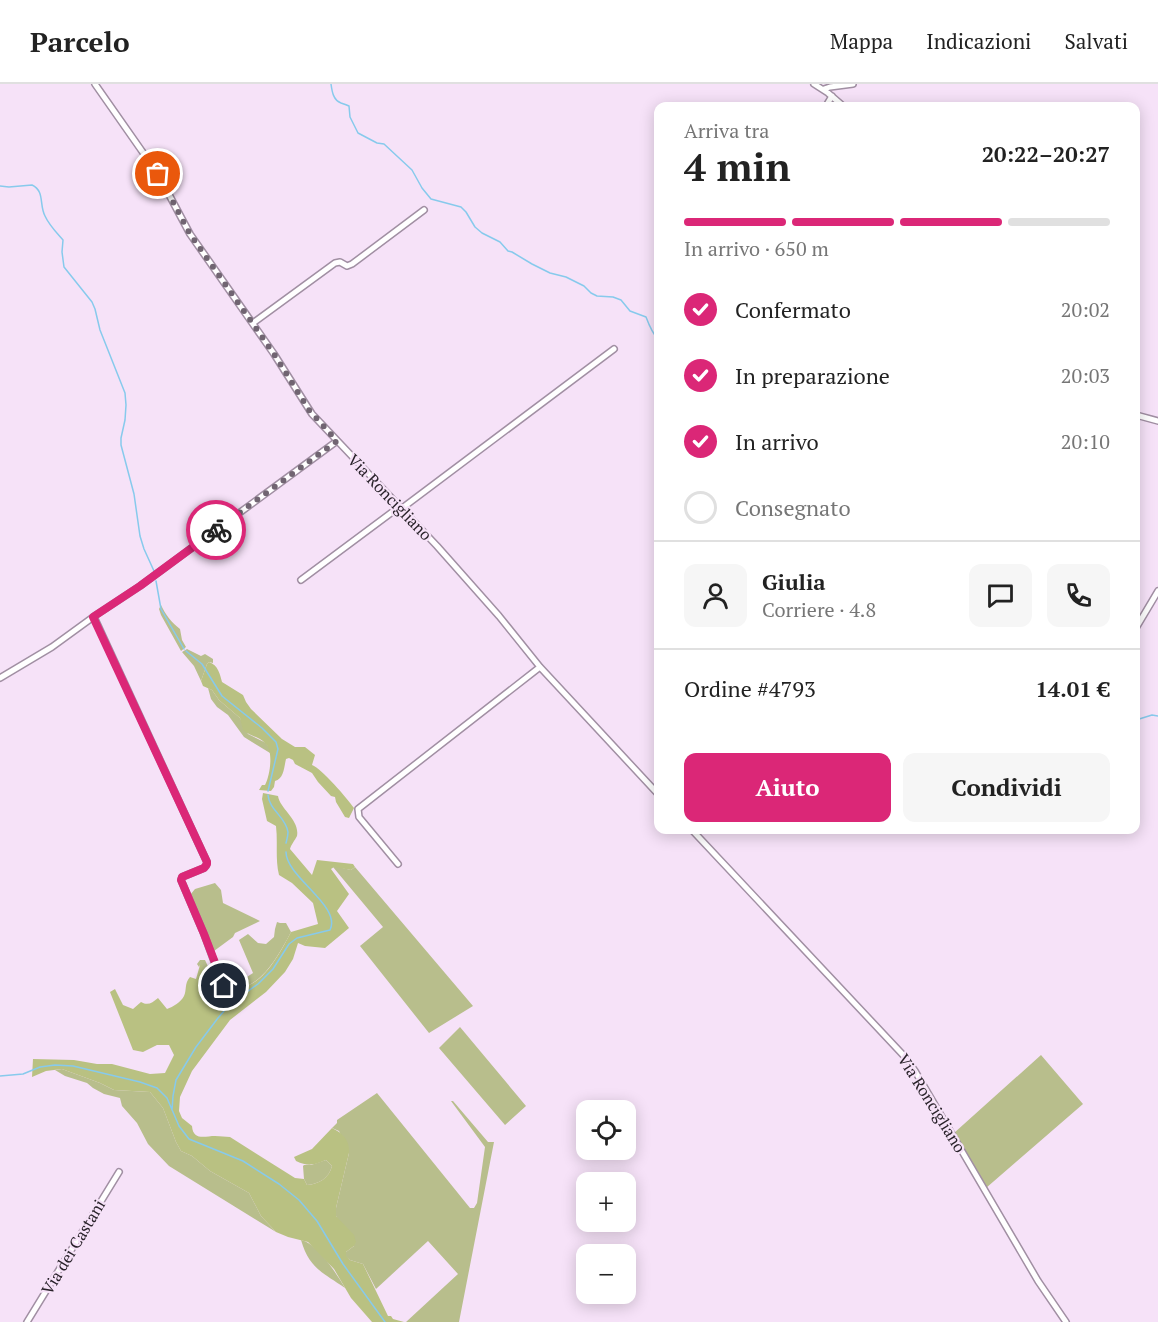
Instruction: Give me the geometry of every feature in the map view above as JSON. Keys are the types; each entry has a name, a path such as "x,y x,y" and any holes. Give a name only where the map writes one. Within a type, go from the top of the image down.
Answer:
{"street":[{"name":"Via Roncigliano","path":"95,84 158,174 190,234 279,361 309,410 499,616 540,667 654,790"},
{"path":"814,84 824,89 839,102"},
{"path":"824,89 853,84"},
{"path":"828,102 832,96"},
{"path":"253,323 335,263 340,262 347,266 352,264 424,210"},
{"path":"301,580 614,349"},
{"path":"1140,416 1158,421"},
{"path":"0,678 52,647 337,441"},
{"path":"1140,621 1158,591"},
{"path":"93,617 207,862 204,868 182,877 181,880 224,986"},
{"path":"398,864 359,817 358,809 540,667"},
{"name":"Via Roncigliano","path":"696,834 905,1057 1038,1281 1066,1322"},
{"name":"Via dei Castani","path":"27,1322 119,1172"}],"green space":[{"path":"161,605 180,629 186,647 181,651 161,615 159,609"},
{"path":"187,649 213,659 213,663 207,664 201,681 194,666 182,652"},
{"path":"209,662 217,668 222,682 243,695 251,709 282,739 295,747 305,747 315,755 312,765 328,778 354,808 349,818 345,817 335,797 331,796 312,773 289,758 286,759 282,775 275,781 271,791 259,790 262,785 265,785 268,776 270,751 263,741 243,730 240,718 219,700 212,690 203,686 201,681"},
{"path":"208,688 240,718 248,734 266,743 271,750 270,753 244,737 228,715 211,699"},
{"path":"263,793 278,796 296,825 297,836 290,849 312,875 317,860 353,864 355,867 351,870 334,867 331,869 349,894 337,911 349,928 325,948 298,943 293,959 285,972 266,992 230,1020 192,1071 180,1097 179,1111 197,1136 230,1137 295,1178 304,1179 307,1185 323,1180 329,1174 332,1166 326,1160 308,1165 296,1161 294,1157 312,1149 332,1128 339,1132 347,1141 349,1153 336,1216 354,1235 356,1242 346,1252 346,1256 350,1260 363,1264 388,1316 404,1322 372,1322 351,1298 334,1269 308,1242 276,1232 261,1216 249,1193 181,1151 163,1108 150,1092 114,1090 62,1069 46,1071 32,1077 33,1059 112,1064 150,1074 165,1073 174,1055 169,1045 157,1045 143,1052 133,1050 110,992 115,989 123,1005 133,1009 141,1002 146,1004 158,998 167,1009 183,998 188,980 190,977 196,979 200,965 202,965 214,999 228,990 244,987 256,981 274,962 291,932 318,924 313,903 292,883 279,875 276,826 267,821 262,799"},
{"path":"334,866 351,870 355,867 473,1006 429,1033 360,946 383,927"},
{"path":"215,883 221,890 223,903 260,921 235,933 214,951 190,895 195,889"},
{"path":"277,922 286,923 291,932 274,962 256,981 247,986 230,988 253,973 239,940 248,934 258,943 266,944 274,937"},
{"path":"200,960 205,960 219,994 214,999 212,989 200,965 199,967 197,964"},
{"path":"460,1027 526,1106 505,1125 439,1048"},
{"path":"1041,1055 1083,1104 986,1188 954,1133"},
{"path":"62,1069 114,1090 150,1092 163,1108 181,1151 249,1193 261,1216 276,1232 169,1166 148,1144 137,1123 122,1106 120,1098 104,1094 87,1083 55,1070"},
{"path":"377,1093 470,1208 474,1208 477,1203 485,1147 451,1101 488,1142 494,1142 459,1322 406,1322 458,1274 428,1241 376,1289 363,1264 346,1257 346,1252 354,1246 336,1216 336,1208 349,1153 339,1131 332,1128 337,1120"},
{"path":"326,1160 332,1166 329,1174 319,1182 307,1185 303,1166"},
{"path":"301,1240 320,1253 345,1288 312,1263"}],"waterway":[{"path":"331,84 336,100 349,106 350,117 358,133 377,143 384,144 412,170 431,199 461,207 482,233 500,242 508,251 532,264 550,273 566,277 597,296 621,300 630,311 646,317 654,334"},
{"path":"0,186 32,185 39,191 43,212 63,240 64,267 95,309 100,330 125,393 125,420 121,445 134,494 140,536 154,571"},
{"path":"156,581 161,609 184,649"},
{"path":"186,651 202,664 222,696 276,742 278,749 268,791"},
{"path":"1140,719 1152,715 1158,716"},
{"path":"268,795 271,805 287,827 286,843"},
{"path":"172,1110 176,1080 196,1047 230,1004 258,984 273,969 289,944 297,938 330,930 332,921 328,911 288,862 286,852"},
{"path":"0,1076 23,1074 40,1067 73,1066 157,1088 167,1098 179,1126 189,1139 243,1161 299,1200 317,1221 343,1264 385,1322"}],"way so far":[{"path":"158,174 190,234 274,354 309,410 337,441 216,530"}],"route":[{"path":"216,530 140,586 93,617 207,862 204,868 182,877 181,880 224,986"}]}
